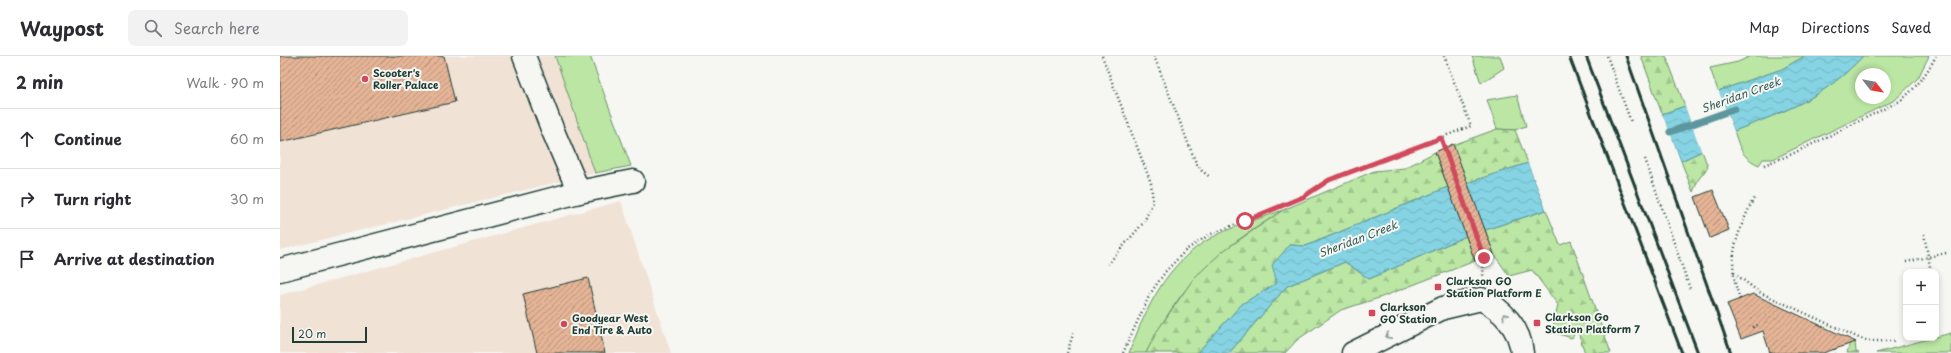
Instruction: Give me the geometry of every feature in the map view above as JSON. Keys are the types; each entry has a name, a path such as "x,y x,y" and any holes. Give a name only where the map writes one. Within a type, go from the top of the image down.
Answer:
{"lane":[{"path":"524,56 553,131 579,192"},
{"path":"280,270 579,192 633,181"},
{"path":"1353,353 1443,308 1481,299 1502,312 1514,327 1522,353"}],"path":[{"path":"1102,56 1151,183 1153,202 1144,222 1108,264"},
{"path":"1154,56 1196,163 1202,171 1210,177"},
{"path":"1123,353 1150,294 1166,271 1186,250 1209,235 1303,197 1329,180 1471,126 1444,56"},
{"path":"1607,56 1631,122"},
{"path":"1764,165 1790,155 1900,101 1916,88 1927,73 1936,56"},
{"path":"1441,138 1484,258"},
{"path":"1645,160 1690,289"},
{"path":"1740,299 1735,287 1733,249 1739,229 1754,198"},
{"path":"1924,234 1930,269"},
{"path":"1906,262 1946,253"},
{"path":"1734,273 1759,292 1859,338 1869,341 1894,341"},
{"path":"1753,327 1760,324"},
{"path":"1068,353 1074,331"},
{"path":"1834,349 1835,353"}],"shaded area":[{"path":"280,56 555,56 595,173 280,250"},
{"path":"621,201 671,353 280,353 280,295"}],"green space":[{"path":"555,56 590,56 631,166 595,173"},
{"path":"1472,56 1500,56 1504,68 1481,83"},
{"path":"1641,56 1666,56 1685,106 1662,114"},
{"path":"1751,56 1805,56 1782,69 1718,91 1710,68 1738,62"},
{"path":"1863,56 1929,56 1918,78 1895,100 1891,102 1891,68 1855,68 1855,104 1887,104 1773,159 1763,159 1759,165 1748,159 1740,147 1734,131 1787,110 1834,83"},
{"path":"1517,95 1526,126 1515,130 1497,129 1487,100"},
{"path":"1497,129 1515,130 1528,163 1467,183 1453,145"},
{"path":"1702,151 1708,167 1698,180 1693,192 1681,161"},
{"path":"1435,152 1448,187 1306,246 1290,245 1277,283 1242,304 1197,353 1146,353 1157,331 1194,278 1223,251 1283,210 1374,171 1405,168"},
{"path":"1283,210 1230,246 1200,273 1170,311 1146,353 1129,353 1151,303 1170,273 1182,260 1196,248 1219,234 1236,226"},
{"path":"1546,210 1560,245 1571,241 1611,353 1585,353 1577,329 1572,338 1552,332 1558,305 1532,270 1509,276 1494,254 1485,230"},
{"path":"1466,236 1475,261 1379,298 1341,310 1297,340 1285,353 1229,353 1287,286 1345,262 1369,279"},
{"path":"1951,333 1951,353 1876,353 1921,341 1939,341 1939,336"},
{"path":"1855,341 1856,352 1859,353 1847,353 1850,343"}],"water":[{"path":"1805,56 1863,56 1834,83 1819,93 1787,110 1734,131 1718,91 1782,69"},
{"path":"1685,106 1702,151 1681,161 1662,114"},
{"path":"1528,163 1546,210 1485,230 1467,183"},
{"path":"1448,187 1466,236 1369,279 1345,262 1287,286 1229,353 1197,353 1242,304 1277,283 1272,265 1290,245 1306,246"}],"pier":[{"path":"1718,89 1735,133 1732,132 1717,91"},
{"path":"1684,104 1687,106 1704,150 1702,153"},
{"path":"1661,112 1670,132 1681,163 1660,115"},
{"path":"1527,161 1530,162 1548,209 1547,211"}],"building":[{"name":"Scooter's Roller Palace","path":"280,56 444,56 455,102 280,142"},
{"path":"1453,144 1494,254 1475,261 1435,152"},
{"path":"1713,190 1729,230 1710,238 1695,197"},
{"name":"Goodyear West End Tire & Auto","path":"588,278 605,353 537,353 523,294"},
{"path":"1753,294 1856,342 1823,353 1770,353 1763,331 1741,339 1727,304"}],"waterway":[{"name":"Sheridan Creek","path":"1670,132 1735,109"}],"railway":[{"path":"1569,56 1682,353"},
{"path":"1586,56 1698,353"},
{"path":"1626,56 1731,353"}],"place":[{"name":"Scooter's Roller Palace","path":"365,79"},
{"name":"Clarkson GO Station Platform E","path":"1438,287"},
{"name":"Clarkson GO Station","path":"1372,313"},
{"name":"Clarkson Go Station Platform 7","path":"1537,323"},
{"name":"Goodyear West End Tire & Auto","path":"564,324"}],"route":[{"path":"1245,221 1303,197 1329,180 1441,138 1484,258"}]}
